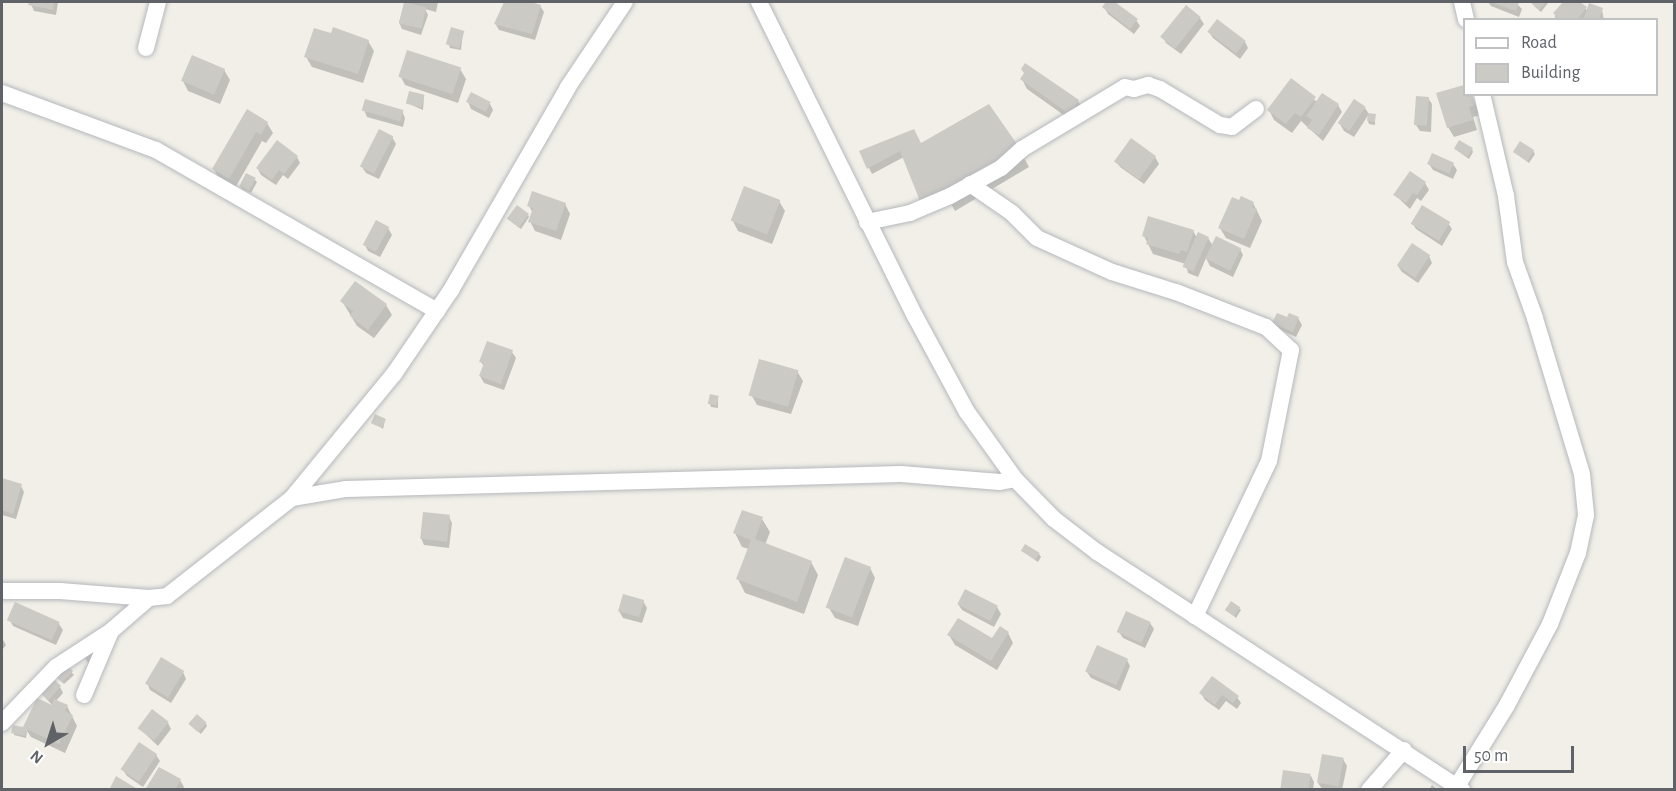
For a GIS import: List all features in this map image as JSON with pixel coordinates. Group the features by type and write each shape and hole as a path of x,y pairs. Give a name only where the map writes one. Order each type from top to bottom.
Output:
{"street":[{"path":"146,48 158,2"},
{"path":"2,591 60,591 149,598 167,596 292,498 394,374 437,311 568,87 625,2"},
{"path":"759,2 867,222 967,412 1015,479 1054,519 1097,552 1460,788 1550,624 1578,553 1586,514 1582,474 1535,318 1515,262 1506,196 1482,96"},
{"path":"1462,2 1466,18"},
{"path":"867,222 910,213 950,196 1001,168 1022,149 1125,87 1134,89 1148,85 1160,89 1220,125 1232,127 1256,109"},
{"path":"2,93 156,150 437,311"},
{"path":"970,184 1012,213 1037,238 1112,272 1176,292 1266,327 1291,350 1269,461 1195,616"},
{"path":"292,498 346,489 370,488 901,474 1000,482 1015,479"},
{"path":"2,723 56,667 111,631 149,598"},
{"path":"84,695 111,631"},
{"path":"1370,789 1404,750"}],"building":[{"path":"29,2 54,2 53,10 28,5"},
{"path":"404,2 426,7 421,29 399,23"},
{"path":"504,2 531,2 541,5 532,34 494,24"},
{"path":"1106,2 1115,2 1138,19 1130,29 1102,7"},
{"path":"1490,2 1519,2 1516,11"},
{"path":"1532,2 1546,2 1539,10"},
{"path":"1563,2 1580,2 1587,7 1579,18 1554,18 1556,16 1553,13"},
{"path":"1589,3 1603,8 1600,18 1584,18"},
{"path":"1186,5 1201,17 1175,49 1160,37"},
{"path":"1217,19 1246,41 1236,53 1207,32"},
{"path":"333,27 369,40 358,74 304,57 314,28 331,33"},
{"path":"451,27 464,31 459,48 446,44"},
{"path":"407,50 461,68 453,94 398,77"},
{"path":"192,55 225,69 214,95 181,81"},
{"path":"1025,63 1079,100 1069,114 1020,79 1024,73 1021,69"},
{"path":"1291,78 1316,97 1301,117 1295,113 1286,124 1267,110"},
{"path":"1463,85 1463,96 1472,96 1475,105 1469,107 1473,120 1447,128 1436,93"},
{"path":"409,91 425,95 421,107 406,104"},
{"path":"471,92 491,102 486,112 466,102"},
{"path":"1322,93 1339,104 1319,135 1307,128 1312,120 1306,116"},
{"path":"1416,96 1429,97 1427,126 1414,125"},
{"path":"365,99 403,110 400,122 362,111"},
{"path":"1354,99 1366,107 1349,131 1338,123"},
{"path":"989,104 1019,147 922,206 900,151 867,169 859,151 914,129 921,143"},
{"path":"247,109 268,122 261,135 256,132 229,179 212,169"},
{"path":"1368,113 1376,114 1375,122 1367,121"},
{"path":"379,129 393,136 374,174 360,166"},
{"path":"1131,138 1156,156 1139,180 1114,161"},
{"path":"277,140 298,156 284,174 279,170 272,180 256,168"},
{"path":"1459,140 1473,148 1468,157 1454,149"},
{"path":"1520,141 1534,150 1527,161 1513,152"},
{"path":"1432,153 1454,163 1449,174 1427,164"},
{"path":"1410,171 1426,182 1417,195 1413,193 1406,203 1393,195"},
{"path":"246,173 256,178 249,191 239,186"},
{"path":"744,186 780,200 767,235 731,221"},
{"path":"532,191 566,203 556,231 528,222 533,208 527,206"},
{"path":"1241,196 1254,202 1252,207 1257,209 1244,239 1218,228 1232,197 1239,200"},
{"path":"517,205 529,214 519,228 507,219"},
{"path":"1422,205 1450,222 1439,241 1411,224"},
{"path":"1148,216 1194,230 1187,252 1181,250 1179,254 1146,244 1148,238 1142,236"},
{"path":"376,220 389,227 376,252 363,245"},
{"path":"1198,232 1209,237 1194,272 1183,267"},
{"path":"1216,236 1241,248 1230,271 1205,258"},
{"path":"1412,243 1430,255 1415,278 1397,265"},
{"path":"355,281 387,304 368,330 350,316 353,311 340,301"},
{"path":"1277,313 1287,317 1289,313 1299,317 1293,332 1272,323"},
{"path":"487,341 513,350 501,384 479,376 484,363 479,362"},
{"path":"759,359 798,370 788,407 749,396"},
{"path":"710,394 719,396 717,406 708,404"},
{"path":"375,414 386,419 382,428 371,423"},
{"path":"2,478 22,484 13,514 2,510"},
{"path":"742,510 763,517 755,539 812,561 797,602 736,579 751,540 733,533"},
{"path":"423,512 450,515 447,542 420,539"},
{"path":"1025,544 1040,553 1035,560 1021,551"},
{"path":"845,557 871,567 852,617 826,607"},
{"path":"965,589 998,606 990,621 957,604"},
{"path":"623,594 644,600 639,617 618,611"},
{"path":"1231,601 1240,607 1234,616 1225,610"},
{"path":"15,602 60,622 52,640 7,620"},
{"path":"1126,611 1151,622 1141,643 1117,632"},
{"path":"958,618 992,638 1000,626 1009,632 991,661 947,635"},
{"path":"1097,645 1128,659 1116,685 1085,671"},
{"path":"161,657 184,671 168,697 145,684"},
{"path":"66,664 73,671 62,682 55,675"},
{"path":"50,676 61,686 48,700 37,690"},
{"path":"1212,676 1239,696 1233,703 1222,695 1215,705 1199,693"},
{"path":"37,698 52,705 54,699 68,705 65,711 73,715 59,744 26,729 25,736 11,733 13,725 23,727"},
{"path":"152,709 169,722 154,741 138,728"},
{"path":"197,714 207,723 198,732 188,724"},
{"path":"139,742 157,754 139,782 121,769"},
{"path":"1322,754 1344,758 1339,786 1317,783"},
{"path":"159,767 181,779 175,790 146,788"},
{"path":"1283,770 1311,774 1308,790 1280,788"},
{"path":"116,776 139,790 112,790 110,788"}]}
